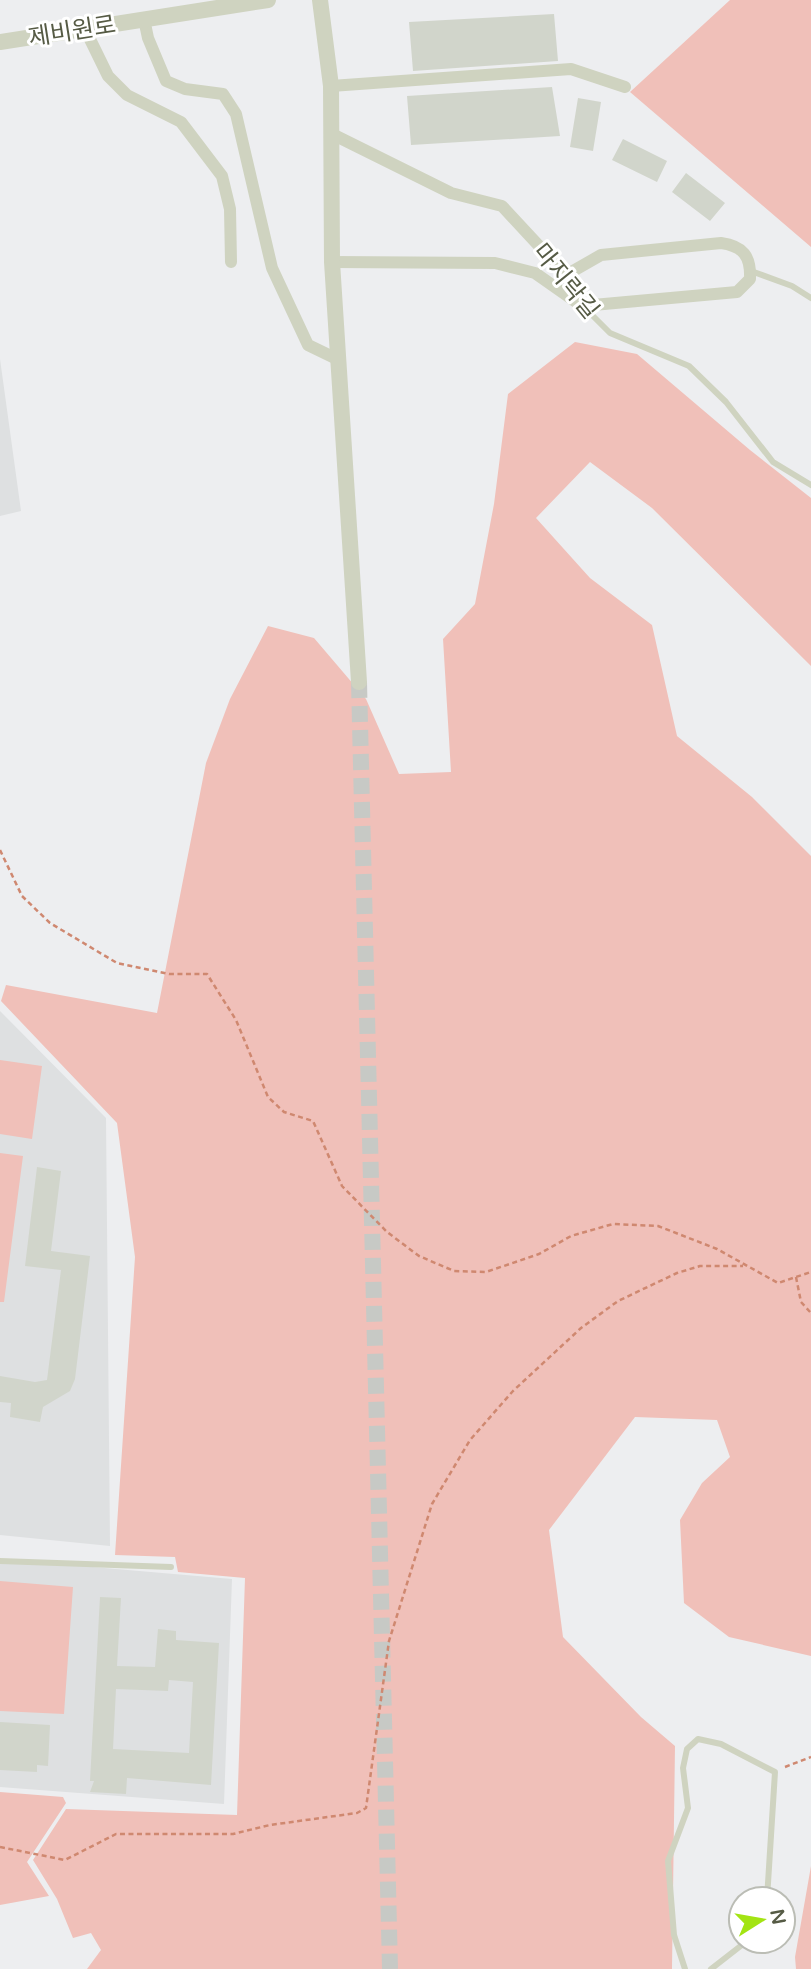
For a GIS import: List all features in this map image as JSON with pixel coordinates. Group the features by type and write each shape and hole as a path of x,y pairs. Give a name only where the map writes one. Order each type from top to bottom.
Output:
{"street":[{"name":"제비원로","path":"0,42 268,0"},
{"path":"320,0 331,86 332,262 359,682"},
{"path":"144,19 148,38 166,81 185,89 223,94 236,114 272,268 308,345 339,359"},
{"path":"85,29 108,76 127,94 181,122 222,176 230,209 231,261"},
{"path":"331,86 570,69 625,87"},
{"name":"마지락길","path":"332,134 451,192 502,206 566,275 582,306"},
{"path":"332,262 495,263 535,274 582,306 737,292 750,279 751,271 748,257 741,249 736,245 721,243 601,256 566,275"}],"lane":[{"path":"751,271 792,286 811,298"},
{"name":"마지락길","path":"582,306 610,333 689,366 726,402 773,462 811,485"},
{"path":"0,1561 171,1567"},
{"path":"685,1969 674,1934 668,1861 688,1808 683,1768 687,1749 698,1740 720,1744 775,1772 768,1885"},
{"path":"712,1969 730,1955"}],"path":[{"path":"0,850 22,896 50,923 117,963 169,974 207,974 236,1020 268,1097 284,1112 313,1121 342,1186 387,1232 419,1256 454,1271 486,1272 539,1254 570,1236 613,1224 658,1226 718,1249 743,1266 778,1283 811,1272"},
{"path":"0,1847 65,1860 116,1834 233,1834 270,1825 357,1813 366,1808 389,1641 432,1504 470,1440 513,1391 581,1328 618,1301 677,1273 700,1266 743,1266"},
{"path":"796,1277 801,1303 811,1312"},
{"path":"775,1772 811,1758"}],"shaded area":[{"path":"730,0 811,0 811,247 630,92"},
{"path":"575,342 637,354 811,498 811,666 652,508 590,462 536,518 590,578 652,625 677,736 752,797 811,856 811,1656 729,1637 684,1603 680,1520 702,1483 730,1457 717,1420 635,1417 549,1530 563,1637 641,1717 675,1746 672,1969 87,1969 101,1950 91,1933 73,1938 57,1899 33,1860 66,1809 237,1815 245,1578 178,1572 175,1557 115,1555 135,1257 117,1123 1,1001 6,985 157,1013 206,763 230,699 268,626 314,638 366,699 399,774 451,772 443,639 475,604 494,504 508,394"},
{"path":"0,359 21,511 0,516"},
{"path":"0,1011 106,1118 110,1546 0,1535"},
{"path":"0,1060 42,1066 32,1139 0,1134"},
{"path":"0,1153 23,1156 4,1302 0,1302"},
{"path":"0,1559 232,1579 224,1804 0,1787"},
{"path":"0,1581 73,1587 64,1714 0,1711"},
{"path":"0,1792 63,1797 66,1803 27,1862 49,1896 0,1905"},
{"path":"811,1866 811,1969 796,1969 797,1946"}],"building":[{"path":"554,14 558,61 413,71 409,22"},
{"path":"552,87 560,136 411,145 407,96"},
{"path":"578,98 601,102 593,151 570,147"},
{"path":"623,139 667,161 657,182 612,160"},
{"path":"686,173 725,203 710,221 672,192"},
{"path":"37,1167 61,1171 51,1251 90,1256 75,1379 70,1391 43,1407 40,1422 10,1417 11,1403 0,1402 0,1376 35,1382 47,1380 61,1270 25,1266"},
{"path":"100,1597 121,1598 117,1666 155,1667 158,1629 176,1631 176,1640 219,1643 211,1785 127,1778 126,1794 90,1792 94,1781 90,1781","holes":["169,1680 193,1682 189,1753 113,1749 116,1689 168,1691"]},
{"path":"0,1722 50,1725 48,1766 37,1765 37,1772 0,1770"}],"tunnel":[{"path":"359,682 390,1969"}]}
